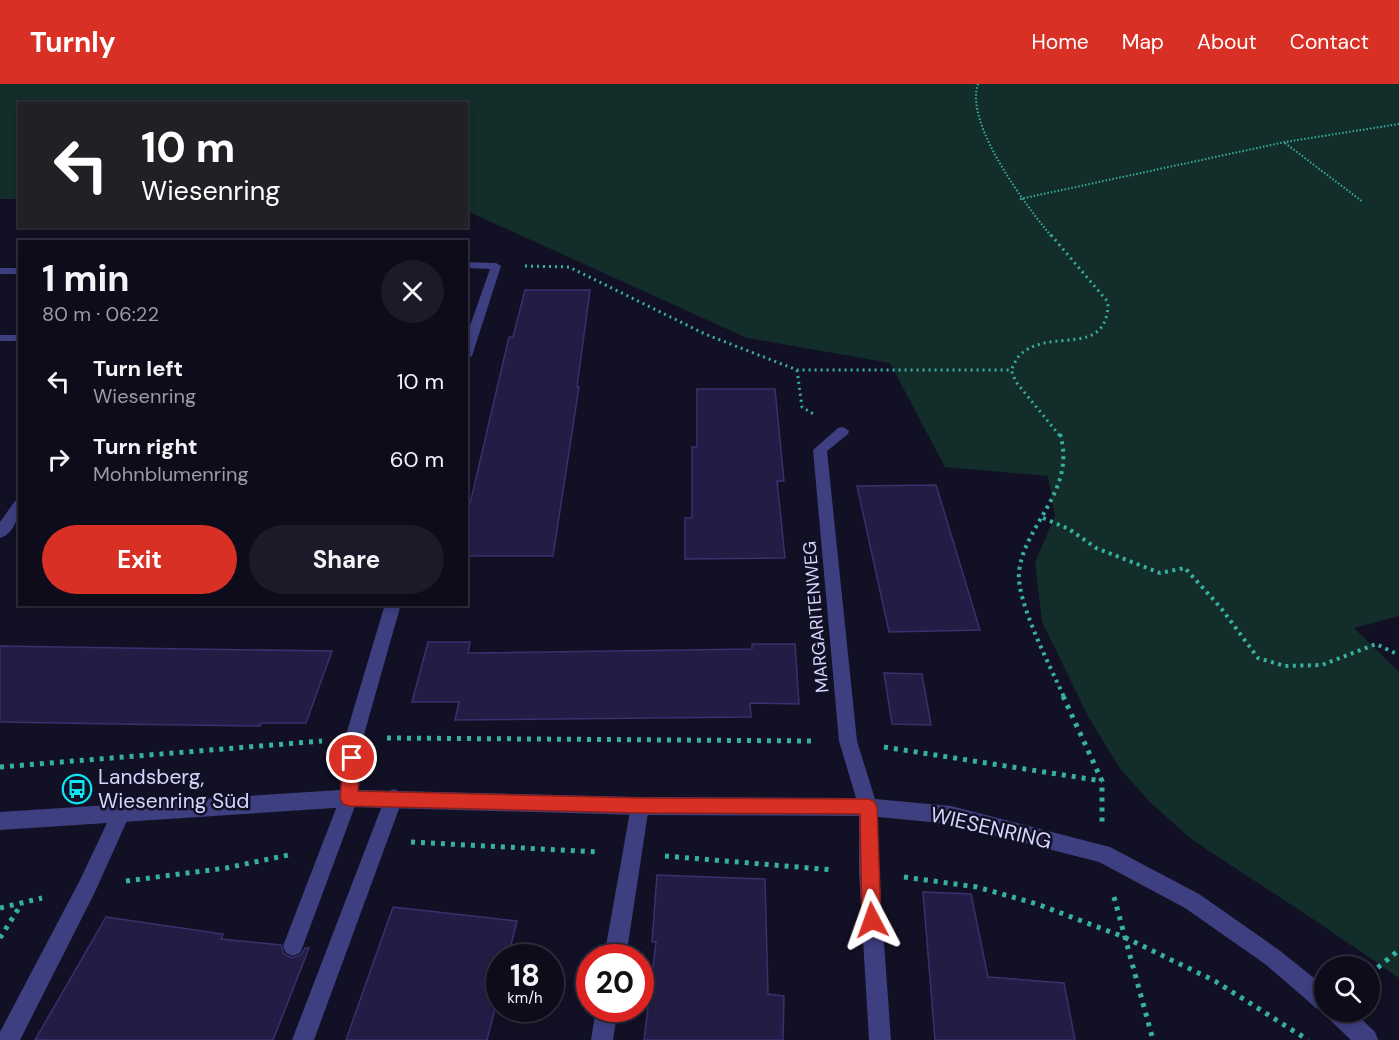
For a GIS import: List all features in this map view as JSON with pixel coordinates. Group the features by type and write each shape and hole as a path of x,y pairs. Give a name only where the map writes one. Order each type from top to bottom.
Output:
{"street":[{"path":"468,266 496,266 471,327 468,344"},
{"path":"0,270 18,270"},
{"path":"0,338 18,338"},
{"name":"MARGARITENWEG","path":"843,431 820,450 848,741 868,807 868,872 879,1040"},
{"path":"0,533 18,507"},
{"path":"293,946 349,798 354,738 392,606"},
{"name":"WIESENRING","path":"0,821 349,798 640,806 868,807 951,815 1103,854 1192,901 1272,957 1314,992"},
{"path":"303,1040 394,798"},
{"path":"617,944 640,806"},
{"path":"8,1040 87,887 122,812"},
{"path":"602,1040 605,1022"},
{"path":"1348,1022 1367,1040"}],"path":[{"path":"978,84 976,102 987,142 1020,199 1108,302 1110,315 1106,327 1092,336 1029,348 1019,354 1011,370 1016,382 1059,432 1064,448 1061,472 1053,500 1022,556 1018,575 1024,601 1073,720 1102,781 1103,854 1153,1040"},
{"path":"1020,199 1285,142 1399,124"},
{"path":"1285,142 1363,202"},
{"path":"496,266 569,267 705,334 796,370 1011,370"},
{"path":"796,370 801,407 843,431"},
{"path":"1042,518 1070,529 1096,548 1160,573 1185,568 1221,608 1258,658 1285,666 1322,665 1376,644 1399,655"},
{"path":"0,767 354,738 848,741 1102,781"},
{"path":"378,840 632,854 868,872 977,887 1037,904 1124,937 1215,981 1308,1040"},
{"path":"226,868 331,846"},
{"path":"0,938 22,903"},
{"path":"1380,966 1399,950"}],"green space":[{"path":"0,84 1399,84 1399,616 1354,628 1399,672 1399,978 1380,965 1380,956 1367,956 1191,839 1151,803 1121,770 1089,718 1042,622 1035,562 1055,516 1048,476 945,467 890,363 747,338 468,211 468,102 18,102 18,199 0,199"}],"building":[{"path":"525,290 590,290 577,387 579,387 553,556 468,556 468,512 509,337 513,337"},
{"path":"697,389 775,389 784,481 777,481 785,558 685,559 685,518 692,518 692,447 697,447"},
{"path":"936,485 980,630 889,632 857,486"},
{"path":"428,642 470,642 468,653 752,649 752,644 795,644 799,704 750,703 751,717 455,720 459,702 412,702"},
{"path":"0,646 332,651 306,723 261,723 260,726 116,724 0,722"},
{"path":"884,673 922,674 931,725 892,724"},
{"path":"657,875 765,879 768,994 784,996 783,1040 644,1040 646,1022 654,1022 656,942 652,942"},
{"path":"923,892 971,894 988,977 1064,983 1075,1040 935,1040"},
{"path":"393,907 517,921 511,944 486,944 486,1022 492,1022 487,1040 346,1040"},
{"path":"106,917 223,934 221,939 281,945 284,954 292,958 301,955 305,948 309,948 273,1040 35,1040"}],"place":[{"name":"Landsberg, Wiesenring Süd","path":"77,789"}],"route":[{"path":"352,758 349,798 640,806 868,807 868,872 872,920"}]}
